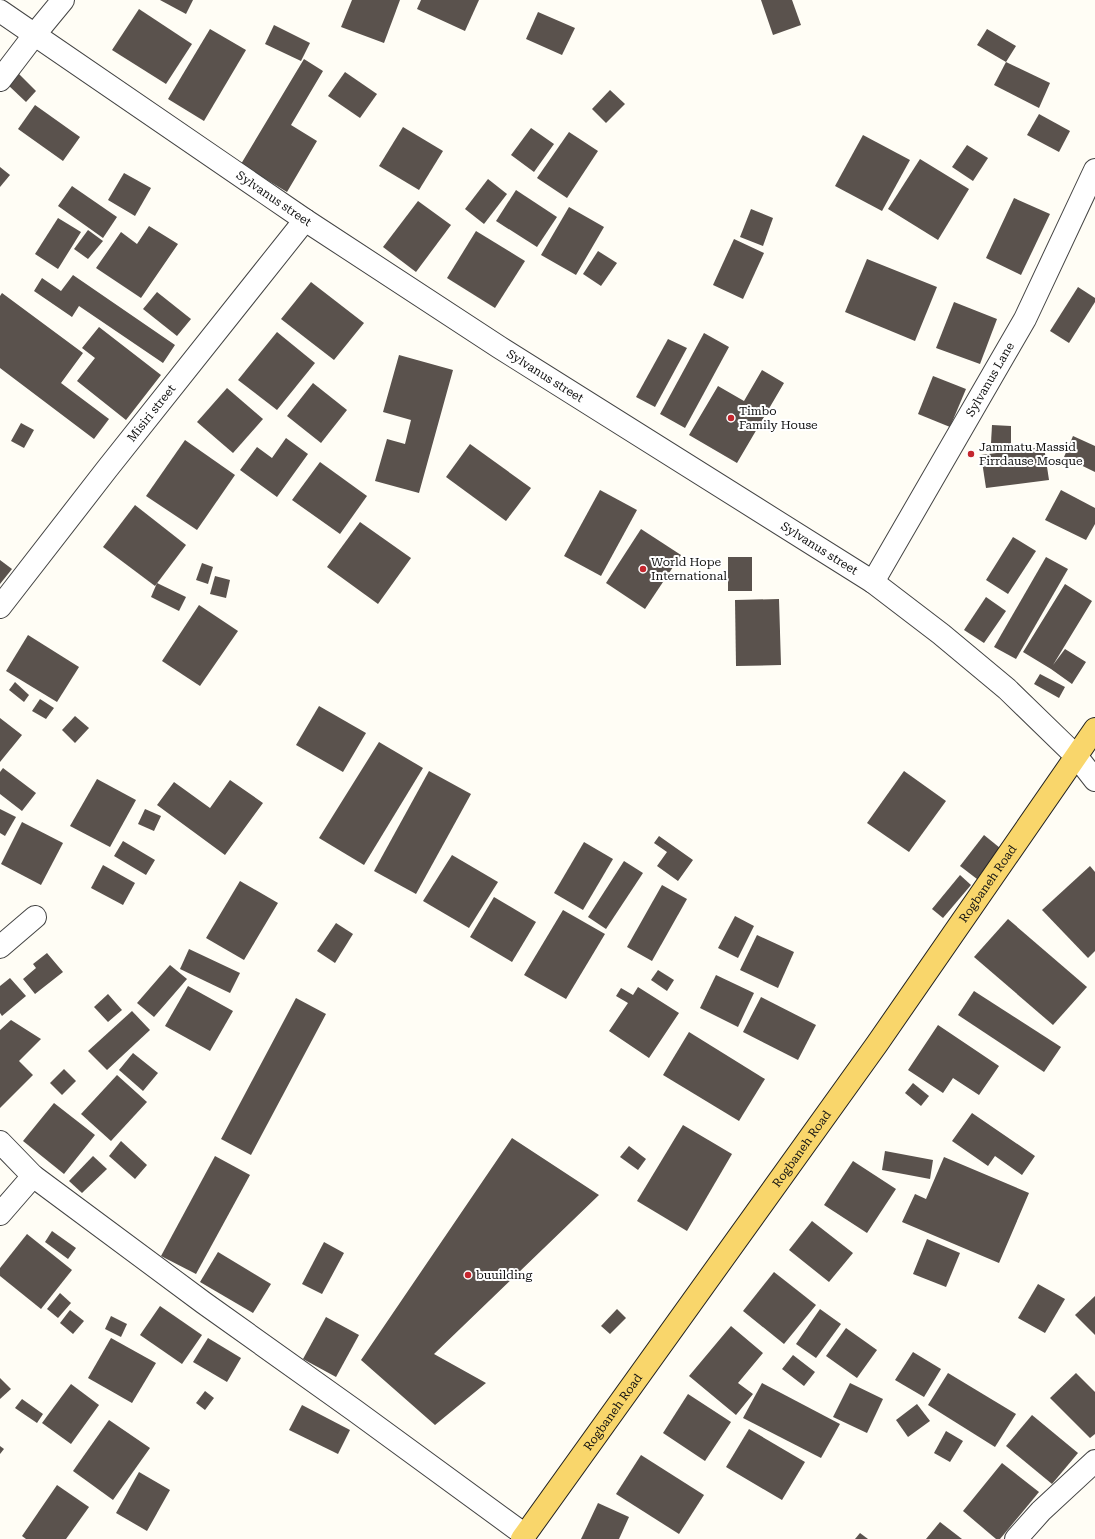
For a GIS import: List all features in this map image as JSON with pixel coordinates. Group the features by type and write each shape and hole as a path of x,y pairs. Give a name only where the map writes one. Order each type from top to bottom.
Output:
{"main road":[{"name":"Rogbaneh Road","path":"524,1537 873,1050 1095,729"}],"street":[{"path":"0,80 63,0"},
{"name":"Sylvanus street","path":"0,11 305,220 499,347 873,582 941,634 1007,689 1077,757 1095,780"},
{"name":"Sylvanus Lane","path":"873,582 1025,319 1095,170"},
{"name":"Misiri street","path":"0,607 107,469 305,220"},
{"path":"0,947 35,917"},
{"path":"0,1142 33,1176 204,1303 354,1410 524,1537"},
{"path":"0,1214 33,1176"},
{"path":"1016,1539 1041,1511 1095,1461"}],"building":[{"path":"160,0 193,0 186,14"},
{"path":"352,0 400,0 384,43 341,27"},
{"path":"421,0 479,0 465,31 417,9"},
{"path":"761,0 792,0 801,25 773,35"},
{"path":"139,9 192,44 166,84 112,50"},
{"path":"538,12 575,28 562,55 526,39"},
{"path":"274,25 310,43 301,61 265,44"},
{"path":"210,29 246,50 204,121 168,99"},
{"path":"987,29 1016,46 1006,62 977,45"},
{"path":"304,59 323,71 291,125 317,141 287,192 241,164"},
{"path":"1006,62 1050,83 1039,108 994,85"},
{"path":"345,72 377,94 360,118 328,96"},
{"path":"19,74 36,91 26,102 8,85"},
{"path":"610,90 625,104 606,123 592,109"},
{"path":"35,105 80,137 63,161 18,129"},
{"path":"1039,114 1070,131 1059,152 1027,135"},
{"path":"403,127 443,151 419,190 379,166"},
{"path":"531,128 554,144 534,172 511,155"},
{"path":"569,132 598,151 567,198 537,178"},
{"path":"863,135 910,160 882,211 835,186"},
{"path":"967,145 988,158 973,181 952,167"},
{"path":"920,159 969,189 938,240 888,209"},
{"path":"0,167 10,175 0,187"},
{"path":"124,173 151,188 135,216 108,200"},
{"path":"488,179 507,194 484,224 465,209"},
{"path":"72,186 117,217 103,238 58,206"},
{"path":"516,190 557,217 537,247 496,221"},
{"path":"1014,198 1050,214 1021,275 986,258"},
{"path":"418,201 451,225 416,272 383,247"},
{"path":"569,207 604,227 576,275 541,255"},
{"path":"751,209 773,218 763,246 740,237"},
{"path":"58,218 81,232 58,269 35,254"},
{"path":"149,226 178,244 141,298 96,268 121,232 137,244"},
{"path":"88,230 103,241 88,259 74,249"},
{"path":"476,231 525,261 495,308 447,278"},
{"path":"734,239 764,253 743,299 713,285"},
{"path":"598,251 617,263 601,286 583,274"},
{"path":"867,259 937,287 915,341 845,312"},
{"path":"73,275 175,345 163,363 79,306 72,317 34,291 42,278 61,291"},
{"path":"311,282 364,323 334,360 281,319"},
{"path":"1078,287 1095,298 1095,302 1069,343 1050,331"},
{"path":"157,292 191,319 177,336 143,309"},
{"path":"2,293 83,353 61,383 109,419 94,439 0,368 0,296"},
{"path":"954,302 997,319 980,364 936,348"},
{"path":"99,327 161,375 126,420 77,381 95,358 82,348"},
{"path":"277,332 315,363 277,410 238,380"},
{"path":"704,333 729,347 685,428 660,414"},
{"path":"668,339 687,348 655,407 636,397"},
{"path":"399,355 453,370 419,493 375,481 387,439 405,444 411,420 383,412"},
{"name":"Timbo Family House","path":"762,370 784,383 737,463 689,435 718,386 744,401"},
{"path":"933,376 966,389 950,427 918,414"},
{"path":"313,383 347,410 321,443 287,416"},
{"path":"227,388 263,419 233,453 197,422"},
{"path":"21,423 34,430 24,448 11,441"},
{"path":"992,425 1011,426 1011,444 991,443"},
{"path":"1073,436 1095,446 1095,472 1064,457"},
{"path":"286,438 308,454 277,497 240,470 257,447 272,458"},
{"path":"185,440 235,475 197,530 146,496"},
{"path":"470,444 531,488 506,521 446,477"},
{"path":"1044,447 1049,480 986,488 981,455"},
{"path":"320,462 367,496 340,534 292,500"},
{"path":"600,490 637,510 601,576 564,556"},
{"path":"1061,490 1095,508 1095,524 1086,540 1045,520"},
{"path":"135,505 186,545 155,586 103,547"},
{"path":"360,522 411,558 378,604 327,567"},
{"name":"World Hope International","path":"641,529 681,555 645,609 606,583"},
{"path":"1013,537 1036,551 1008,594 986,580"},
{"path":"728,557 752,557 752,591 728,591"},
{"path":"1046,557 1068,569 1016,659 994,647"},
{"path":"0,560 12,569 0,584"},
{"path":"202,563 213,567 208,584 196,580"},
{"path":"215,576 230,580 226,598 210,594"},
{"path":"157,583 186,597 179,611 151,597"},
{"path":"1065,584 1092,601 1053,665 1065,649 1086,662 1072,684 1023,652"},
{"path":"986,597 1006,611 984,643 964,630"},
{"path":"779,599 781,665 736,666 735,600"},
{"path":"199,605 238,631 200,686 162,661"},
{"path":"28,635 79,667 57,702 6,671"},
{"path":"1040,674 1065,687 1059,698 1034,684"},
{"path":"15,682 29,695 24,702 9,690"},
{"path":"40,699 54,708 46,719 32,711"},
{"path":"319,706 366,733 343,772 296,745"},
{"path":"75,716 89,728 75,743 62,730"},
{"path":"0,718 22,735 0,762"},
{"path":"379,742 423,768 364,865 319,838"},
{"path":"3,768 36,793 22,811 0,794 0,772"},
{"path":"429,771 471,794 416,894 374,871"},
{"path":"904,771 946,801 909,852 867,823"},
{"path":"97,779 136,800 110,847 70,826"},
{"path":"230,780 263,803 225,855 157,805 174,782 210,808"},
{"path":"0,809 16,817 5,836 0,833"},
{"path":"145,809 161,816 154,831 138,824"},
{"path":"22,822 63,843 41,885 1,864"},
{"path":"984,835 1000,848 977,879 960,866"},
{"path":"659,836 693,860 678,881 657,866 667,852 654,843"},
{"path":"123,841 155,860 146,875 114,856"},
{"path":"584,842 613,859 583,910 554,893"},
{"path":"452,855 498,882 469,928 423,901"},
{"path":"624,861 643,873 606,929 588,917"},
{"path":"103,865 135,883 123,905 91,888"},
{"path":"1090,866 1095,872 1095,951 1088,958 1042,910"},
{"path":"960,875 971,885 943,918 932,909"},
{"path":"240,881 278,903 244,960 206,938"},
{"path":"662,885 687,899 652,961 627,947"},
{"path":"494,897 536,922 512,962 470,937"},
{"path":"563,910 605,934 566,999 524,975"},
{"path":"735,916 754,926 738,958 718,948"},
{"path":"1008,919 1087,987 1053,1025 974,957"},
{"path":"336,923 353,934 335,963 317,951"},
{"path":"757,935 794,952 778,988 740,970"},
{"path":"189,949 240,973 230,993 180,969"},
{"path":"47,953 63,972 35,994 23,979 36,968 33,964"},
{"path":"170,965 187,979 154,1017 137,1003"},
{"path":"658,970 674,980 667,991 651,980"},
{"path":"716,975 754,993 738,1027 700,1008"},
{"path":"10,978 26,996 2,1016 0,1013 0,986"},
{"path":"188,986 233,1011 210,1051 165,1026"},
{"path":"638,987 679,1013 649,1058 609,1031 628,1003 616,996 621,988 633,995"},
{"path":"974,991 1061,1047 1044,1072 958,1015"},
{"path":"108,994 122,1010 108,1022 94,1007"},
{"path":"761,997 816,1025 798,1060 743,1032"},
{"path":"296,998 326,1014 251,1155 221,1139"},
{"path":"132,1011 150,1030 107,1070 88,1051"},
{"path":"11,1020 41,1039 19,1061 33,1075 0,1108 0,1030"},
{"path":"938,1025 999,1066 979,1095 953,1078 943,1093 908,1070"},
{"path":"689,1032 765,1079 739,1121 663,1075"},
{"path":"133,1053 158,1073 143,1091 119,1070"},
{"path":"64,1069 76,1081 62,1095 50,1083"},
{"path":"117,1075 147,1102 111,1141 81,1114"},
{"path":"913,1083 929,1096 921,1106 905,1093"},
{"path":"54,1103 95,1135 64,1174 23,1141"},
{"path":"972,1113 1035,1156 1022,1175 995,1156 988,1166 952,1141"},
{"path":"683,1125 732,1154 687,1231 637,1201"},
{"name":"buuilding","path":"512,1138 599,1195 434,1354 486,1383 435,1425 361,1360"},
{"path":"121,1141 147,1165 135,1179 109,1156"},
{"path":"629,1146 646,1159 638,1170 620,1157"},
{"path":"885,1151 933,1160 930,1179 882,1170"},
{"path":"93,1156 107,1169 82,1193 69,1181"},
{"path":"215,1156 250,1175 196,1274 161,1256"},
{"path":"944,1157 1029,1193 999,1263 902,1222 915,1194 926,1199"},
{"path":"853,1161 896,1189 867,1233 824,1205"},
{"path":"812,1221 853,1253 829,1282 789,1250"},
{"path":"52,1231 76,1248 68,1259 45,1242"},
{"path":"27,1234 72,1270 41,1309 0,1276 0,1268"},
{"path":"927,1239 960,1253 946,1287 913,1274"},
{"path":"324,1242 344,1253 322,1294 302,1284"},
{"path":"218,1252 271,1284 253,1313 200,1282"},
{"path":"774,1272 816,1305 784,1344 743,1311"},
{"path":"1038,1284 1065,1299 1045,1333 1018,1318"},
{"path":"60,1293 71,1303 58,1318 47,1309"},
{"path":"1095,1296 1095,1335 1075,1315"},
{"path":"160,1306 202,1335 182,1364 140,1335"},
{"path":"617,1309 626,1318 610,1334 601,1326"},
{"path":"820,1309 841,1324 816,1358 796,1344"},
{"path":"70,1310 84,1321 73,1334 60,1323"},
{"path":"111,1316 127,1324 121,1337 105,1329"},
{"path":"326,1317 359,1335 336,1377 303,1359"},
{"path":"731,1326 763,1353 738,1383 753,1394 736,1415 689,1376"},
{"path":"846,1328 877,1350 857,1378 826,1356"},
{"path":"111,1338 156,1363 132,1403 88,1378"},
{"path":"208,1338 241,1358 227,1382 193,1362"},
{"path":"913,1352 941,1369 924,1397 895,1380"},
{"path":"793,1355 815,1372 804,1386 782,1369"},
{"path":"948,1373 1016,1414 995,1447 928,1405"},
{"path":"1076,1373 1095,1392 1095,1434 1090,1438 1050,1398"},
{"path":"0,1378 11,1389 0,1399"},
{"path":"762,1383 840,1424 821,1458 743,1418"},
{"path":"850,1383 883,1399 867,1433 833,1417"},
{"path":"71,1384 99,1405 71,1444 42,1423"},
{"path":"205,1391 214,1398 205,1410 196,1403"},
{"path":"688,1394 731,1422 705,1461 663,1433"},
{"path":"22,1399 43,1414 37,1423 15,1408"},
{"path":"917,1404 930,1421 908,1437 896,1420"},
{"path":"302,1405 350,1430 338,1454 289,1430"},
{"path":"1032,1415 1078,1453 1052,1484 1006,1446"},
{"path":"109,1420 150,1448 113,1500 73,1471"},
{"path":"749,1429 805,1462 782,1500 726,1467"},
{"path":"946,1431 963,1441 950,1462 934,1453"},
{"path":"0,1446 4,1449 0,1454"},
{"path":"641,1455 704,1495 679,1534 616,1494"},
{"path":"1002,1463 1039,1492 1000,1539 996,1539 963,1511"},
{"path":"139,1472 170,1490 147,1531 116,1513"},
{"path":"57,1485 89,1507 66,1539 26,1539 22,1536"},
{"path":"598,1503 629,1517 619,1539 581,1539"},
{"path":"940,1522 962,1539 926,1539"},
{"path":"860,1533 868,1539 855,1539"}],"place":[{"name":"Timbo Family House","path":"731,418"},
{"name":"Jammatu Massid Firrdause Mosque","path":"971,454"},
{"name":"World Hope International","path":"643,569"},
{"name":"buuilding","path":"468,1275"}]}
